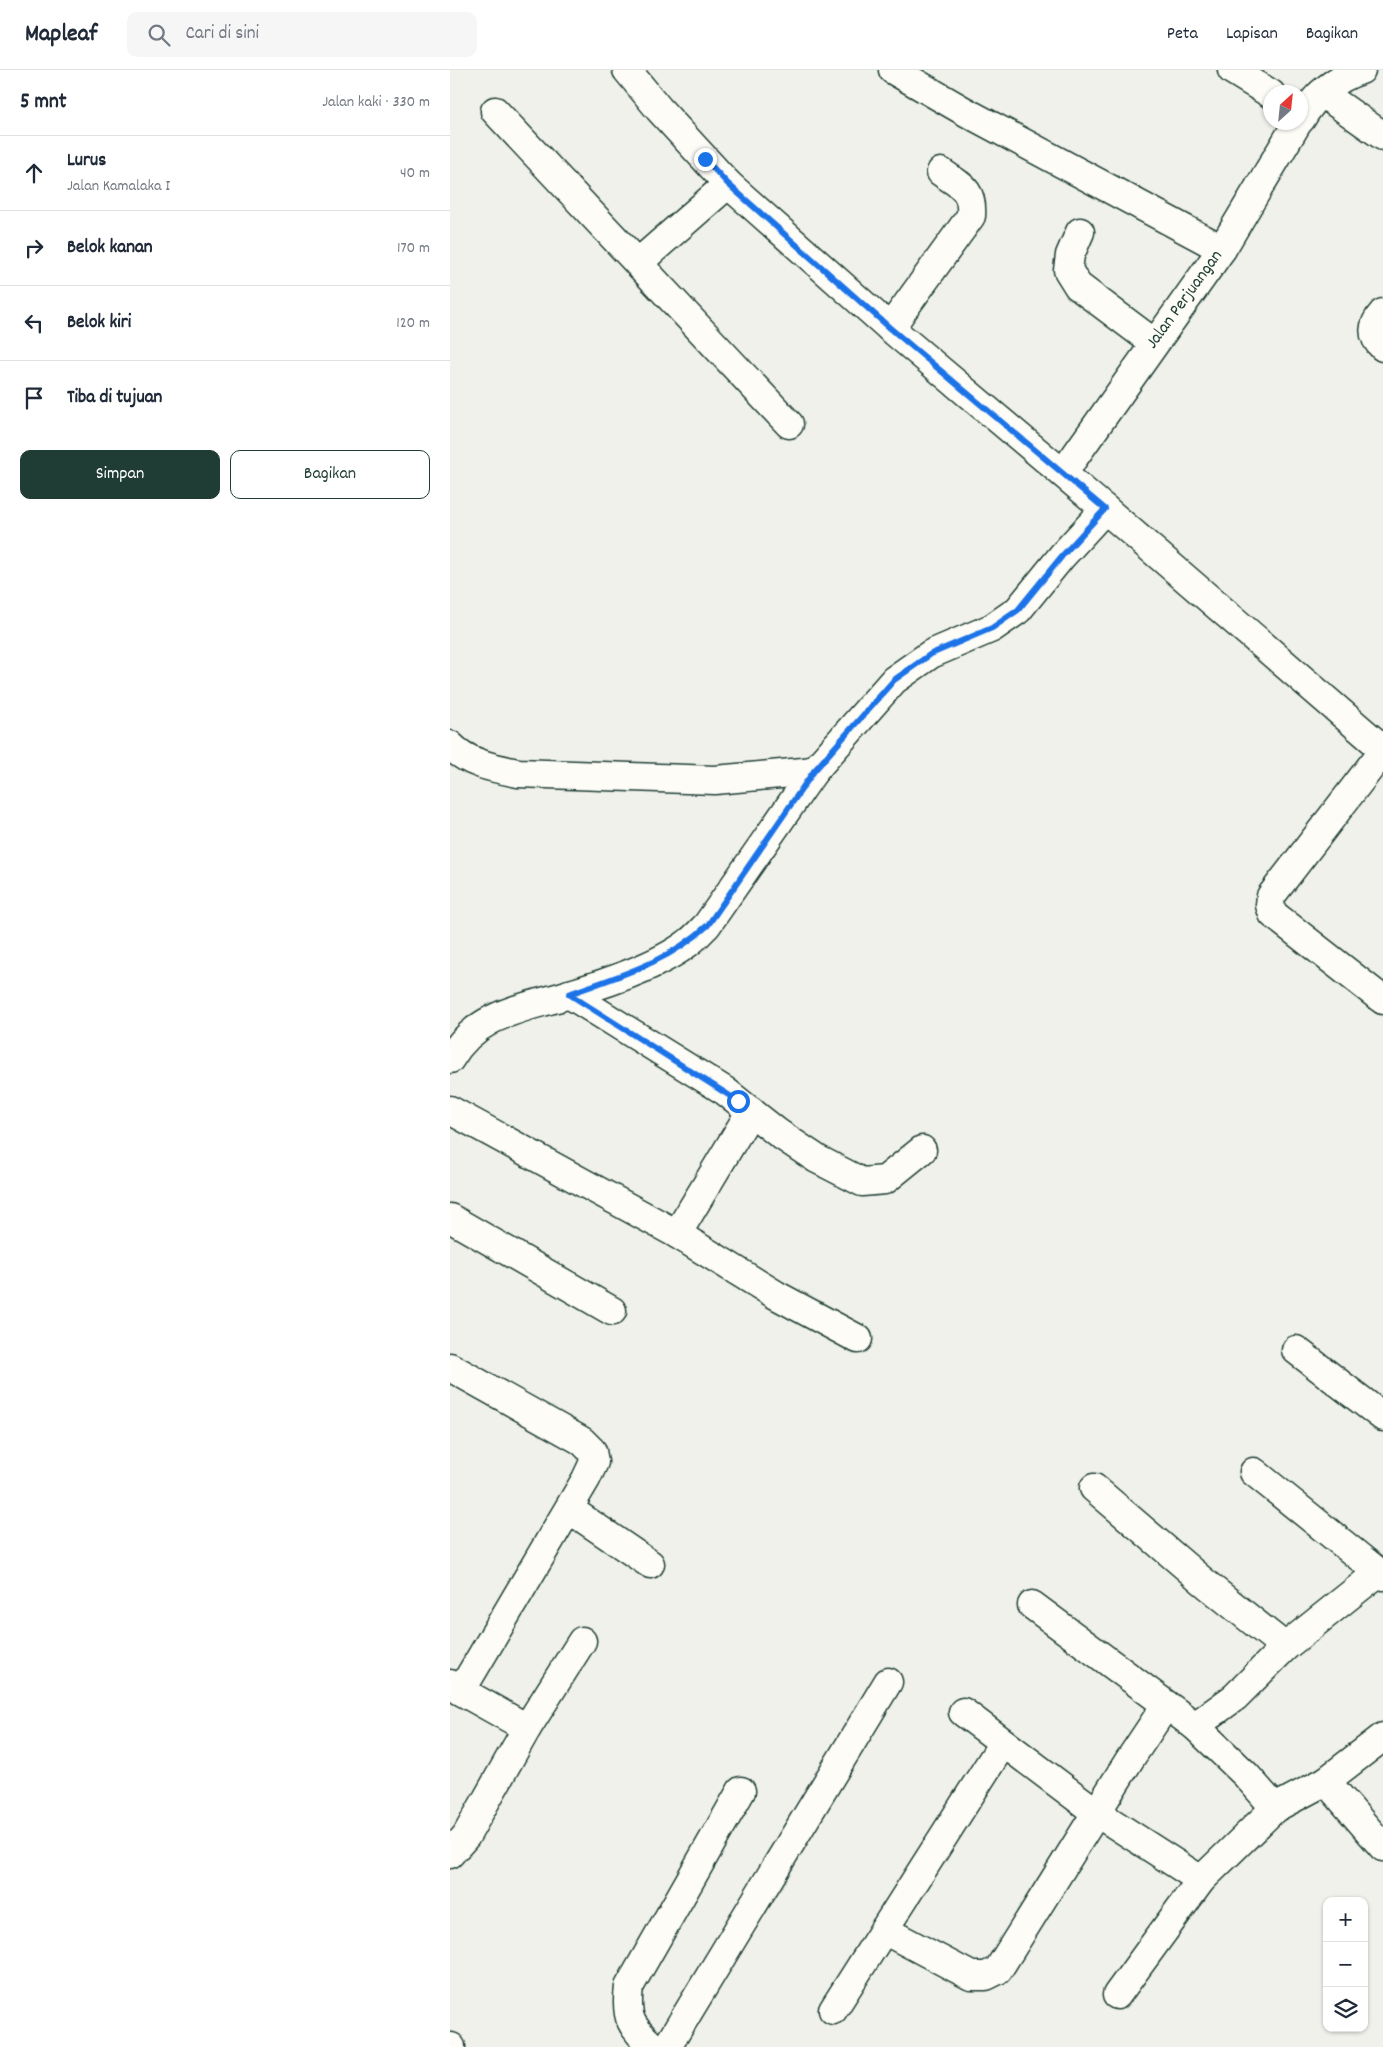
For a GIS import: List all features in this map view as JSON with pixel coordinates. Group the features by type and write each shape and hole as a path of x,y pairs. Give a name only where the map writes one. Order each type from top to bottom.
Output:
{"street":[{"path":"627,70 659,109 728,184 890,328 1063,473 1383,750 1277,888 1272,896 1270,905 1273,914 1383,1000"},
{"path":"894,70 964,111 1222,249"},
{"path":"1232,70 1263,90"},
{"name":"Jalan Perjuangan","path":"1308,108 1322,93 1347,75 1361,70"},
{"path":"1322,93 1383,136"},
{"path":"494,111 789,424"},
{"name":"Jalan Perjuangan","path":"1063,473 1154,342 1222,249 1293,130"},
{"path":"890,328 971,216 972,201 965,189 941,172"},
{"path":"638,263 728,184"},
{"path":"1080,232 1070,255 1068,270 1078,286 1154,342"},
{"path":"1383,313 1374,325 1373,332 1376,340 1383,347"},
{"path":"450,1059 464,1039 478,1026 531,1004 569,994 642,967 688,943 708,925 814,771 894,680 931,654 992,628 1018,610 1062,556 1105,509"},
{"path":"450,744 456,751 486,767 518,773 715,780 814,771"},
{"path":"569,994 725,1091 778,1133 817,1159 862,1182 885,1180 922,1150"},
{"path":"450,1110 677,1234 776,1295 858,1340"},
{"path":"677,1234 751,1111"},
{"path":"450,1218 612,1311"},
{"path":"1296,1350 1383,1417"},
{"path":"450,1367 582,1440 592,1451 594,1462 569,1509 456,1687 527,1728"},
{"path":"1196,1726 1235,1697 1285,1647 1381,1574 1254,1472"},
{"path":"1094,1488 1205,1583 1285,1647"},
{"path":"569,1509 650,1564"},
{"path":"1032,1606 1196,1726 1246,1775 1275,1808"},
{"path":"450,1854 466,1836 527,1728 582,1640"},
{"path":"667,2047 888,1682"},
{"path":"884,1930 971,1976 986,1976 998,1970 1166,1705"},
{"path":"964,1712 1002,1743 1096,1813 1200,1880"},
{"path":"1117,1995 1200,1880 1275,1808 1326,1781 1383,1737"},
{"path":"833,2010 1002,1743"},
{"path":"1326,1781 1383,1847"},
{"path":"653,2047 632,2025 626,2007 629,1987 741,1791"}],"route":[{"path":"705,159 728,184 890,328 1105,509 1062,556 1018,610 992,628 931,654 894,680 814,771 708,925 688,943 666,956 569,994 738,1101"}]}
